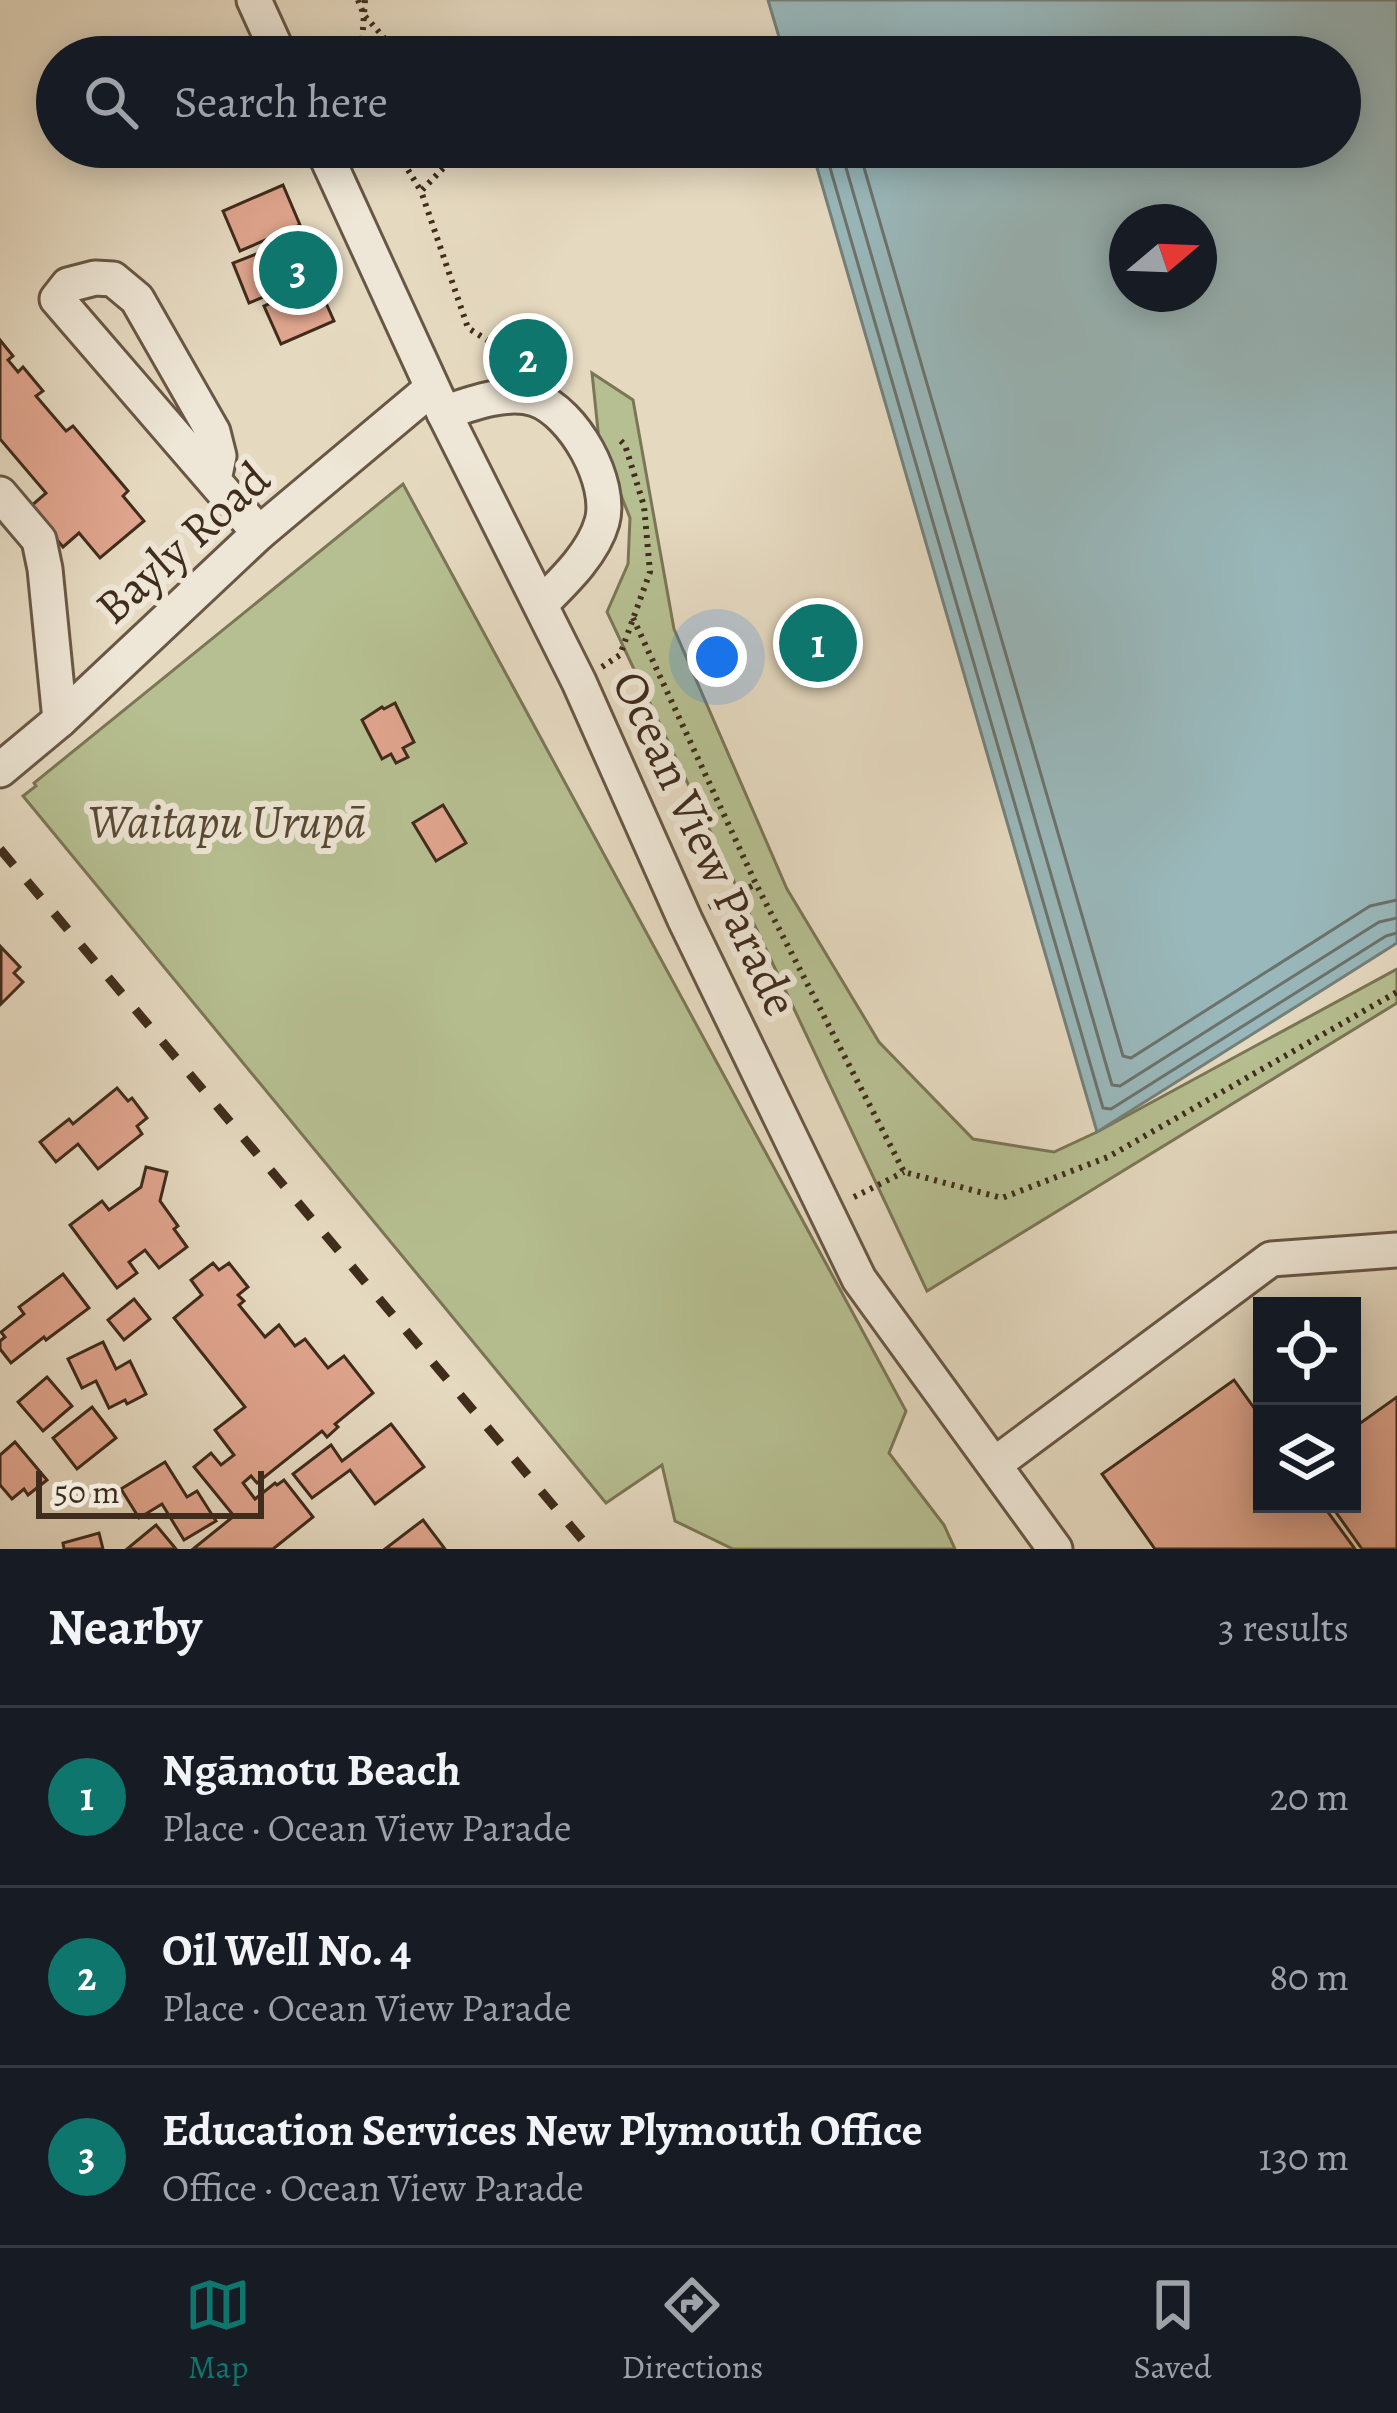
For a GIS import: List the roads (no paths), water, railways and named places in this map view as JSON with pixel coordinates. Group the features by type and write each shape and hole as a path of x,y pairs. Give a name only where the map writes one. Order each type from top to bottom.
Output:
{"street":[{"path":"254,0 270,36"},
{"name":"Ocean View Parade","path":"332,168 438,401 579,682 685,920 859,1279 1055,1549"},
{"path":"214,480 219,455 213,432 137,299 113,279 68,285 57,299 214,480 260,533"},
{"path":"438,401 533,398 558,413 588,451 602,483 604,518 594,541 541,604"},
{"name":"Bayly Road","path":"0,770 260,533 438,401"},
{"path":"0,494 39,540 60,720"},
{"path":"995,1464 1270,1259 1397,1250"}],"water":[{"path":"768,0 1397,0 1397,943 1097,1132 817,168 1361,168 1361,36 779,36"}],"railway":[{"path":"0,849 590,1549"}],"place":[{"name":"Education Services New Plymouth Office","path":"298,270"},
{"name":"Oil Well No. 4","path":"528,358"},
{"name":"Ngāmotu Beach","path":"818,643"}],"park label":[{"name":"Waitapu Urupā","path":"227,820"}]}
